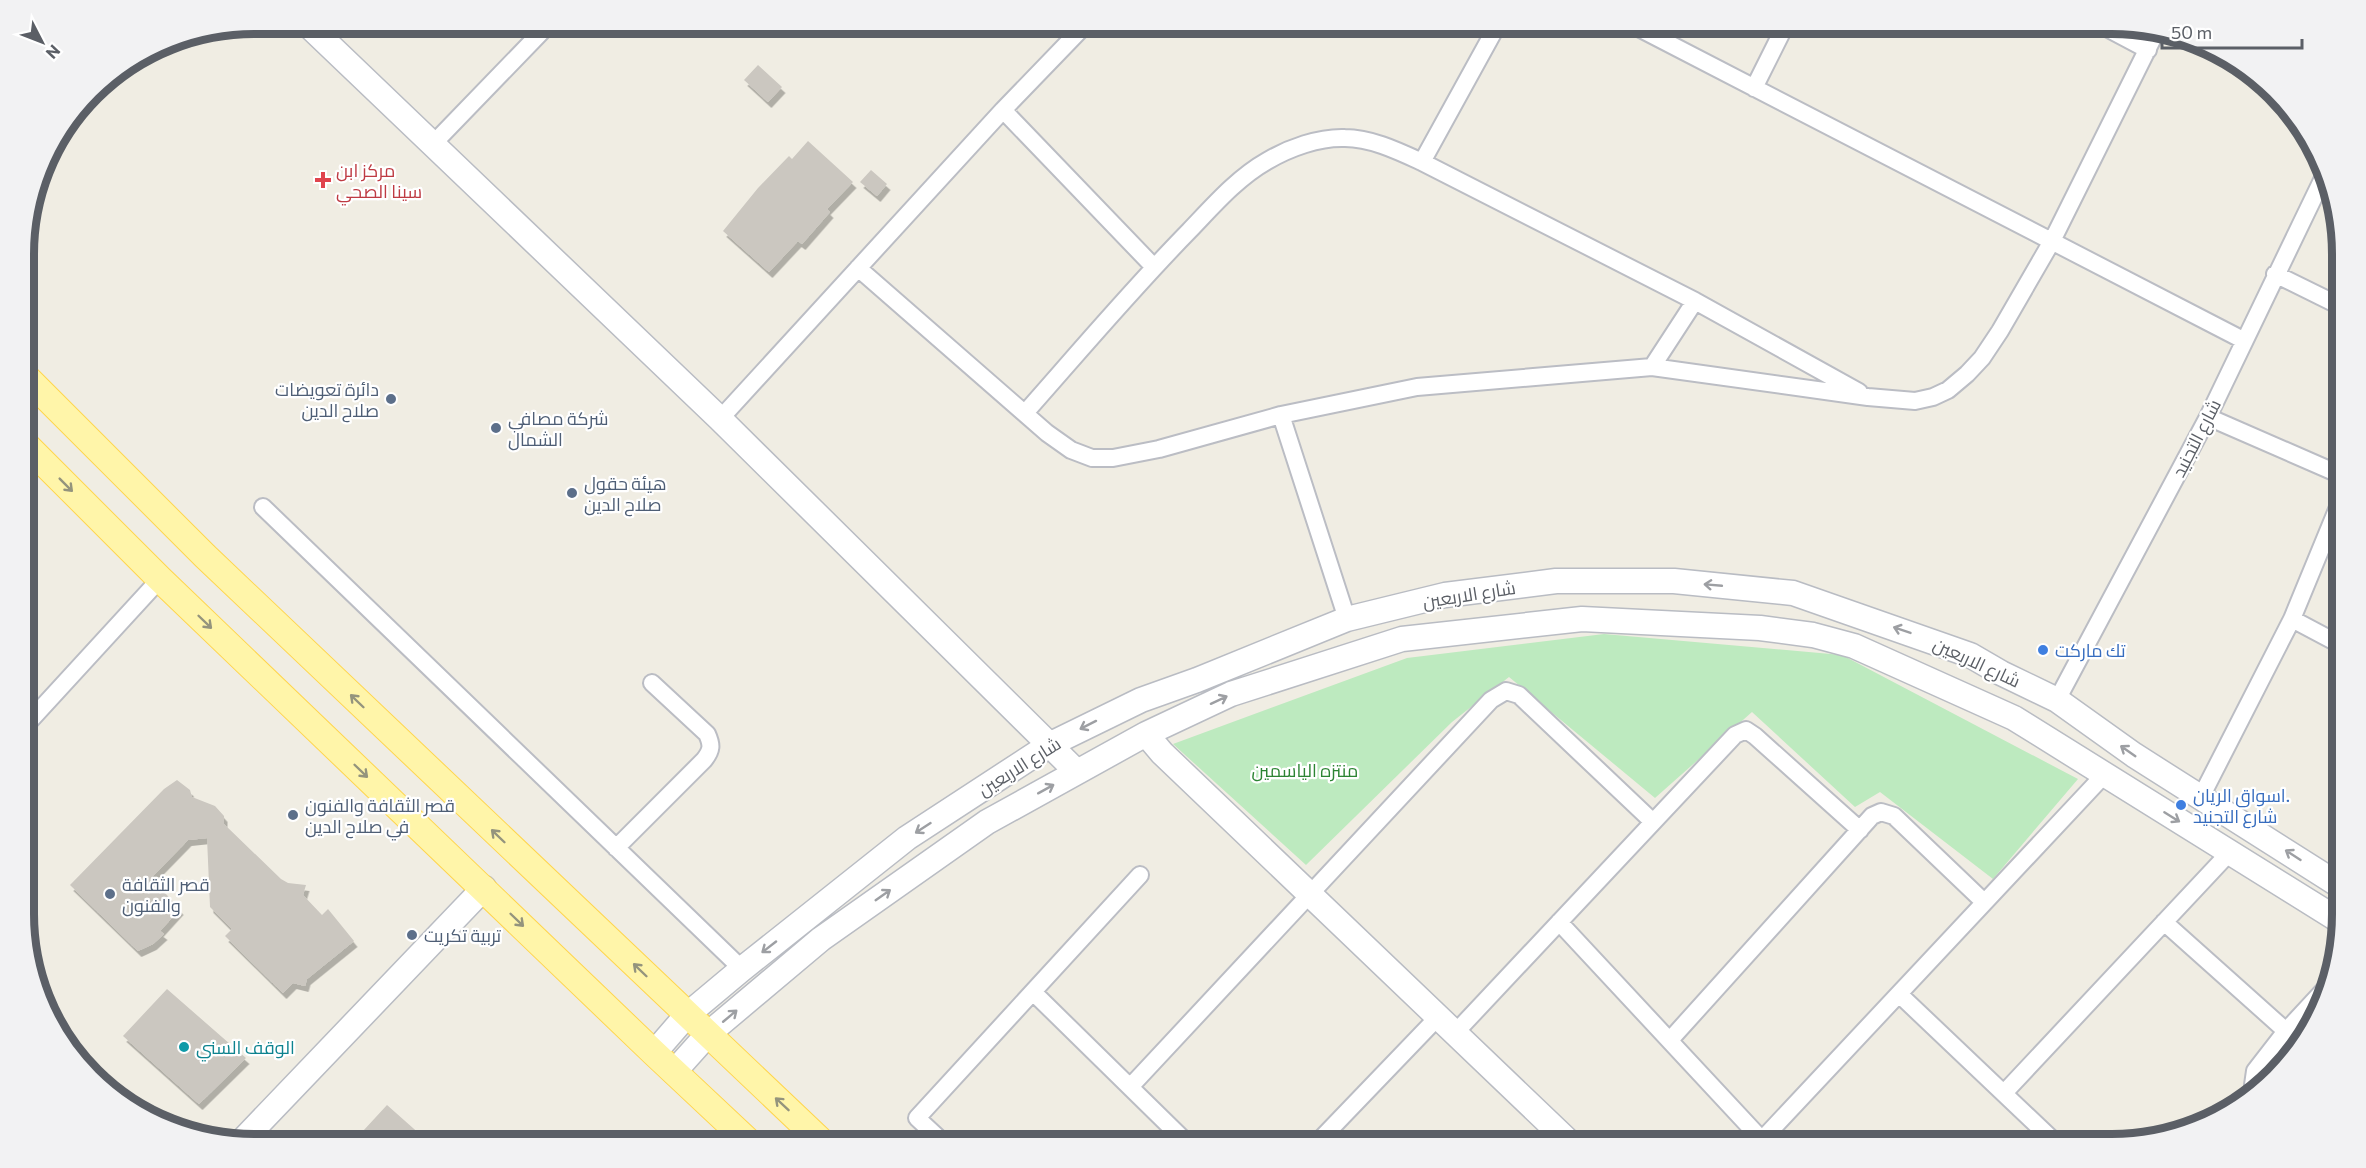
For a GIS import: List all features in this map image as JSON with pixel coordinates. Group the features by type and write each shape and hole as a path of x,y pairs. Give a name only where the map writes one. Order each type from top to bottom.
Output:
{"main road":[{"path":"322,34 433,144 720,419 1077,772"},
{"path":"34,385 205,556 813,1134"},
{"path":"34,453 160,579 741,1134"},
{"name":"شارع الاربعين","path":"654,1053 687,1015 741,969 907,838 1051,744 1141,700 1197,680 1347,619 1445,595 1556,581 1674,581 1793,593 1970,655 2057,700 2134,755 2332,881"},
{"path":"674,1072 708,1034 821,939 987,822 1146,734 1232,694 1402,639 1582,619 1760,628 1813,635 1854,646 2014,718 2332,916"},
{"path":"1952,689 1970,655"},
{"path":"1146,734 1162,753 1447,1025 1553,1134"},
{"path":"249,1134 484,888"}],"street":[{"path":"433,144 539,34"},
{"path":"720,419 1003,110 1076,34"},
{"path":"1422,162 1492,34"},
{"path":"1650,34 2243,340"},
{"path":"1754,88 1781,34"},
{"path":"858,268 1047,433 1071,450 1092,458 1113,458 1141,453 1281,415 1417,387 1652,366 1868,397 1915,401 1933,397 1948,390 1982,358 2000,331 2052,241 2152,42 2133,35"},
{"path":"1003,110 1154,267"},
{"path":"1025,413 1154,267 1233,187 1266,161 1285,152 1325,140 1345,138 1393,149 1422,162 1695,301 1868,397"},
{"name":"شارع التجنيد","path":"2057,700 2208,417 2243,340 2320,184"},
{"path":"2275,274 2332,302"},
{"path":"1652,366 1695,301"},
{"path":"1281,415 1347,619"},
{"path":"2208,417 2332,471"},
{"path":"263,507 741,969"},
{"path":"2201,797 2292,619 2332,522"},
{"path":"34,716 160,579"},
{"path":"2292,619 2332,640"},
{"path":"616,848 704,760 710,753 712,744 707,734 652,683"},
{"path":"1130,1088 1491,700 1506,691 1519,695 1653,822"},
{"path":"1327,1134 1559,922 1735,735 1746,730 1755,736 1860,830"},
{"path":"1768,1134 2104,775"},
{"path":"1670,1040 1872,816 1881,812 1894,816 1984,902"},
{"path":"2004,1093 2230,852"},
{"path":"934,1134 917,1118 1140,875"},
{"path":"1559,922 1670,1040 1753,1134"},
{"path":"2164,922 2286,1031"},
{"path":"1034,993 1178,1134"},
{"path":"1899,994 2047,1134"},
{"path":"2253,1082 2255,1071 2286,1031 2313,1001"}],"green space":[{"name":"منتزه الياسمين","path":"1604,634 1842,655 2078,779 1993,879 1880,792 1855,807 1752,712 1655,798 1509,677 1452,722 1306,865 1173,744 1407,658"}],"building":[{"path":"758,65 782,87 768,102 744,80"},
{"path":"808,141 853,182 827,209 830,212 802,244 798,241 769,272 723,231 758,188 789,156 792,159"},
{"path":"871,170 887,184 877,196 860,182"},
{"path":"177,780 190,790 192,797 215,806 224,816 224,824 281,879 288,883 306,885 303,895 322,915 328,909 354,941 307,979 305,986 293,983 283,993 225,936 232,929 210,907 207,838 188,840 151,878 180,909 160,931 164,934 153,944 138,951 70,885 164,789"},
{"name":"الوقف السني","path":"167,989 246,1058 199,1104 123,1036"},
{"path":"387,1105 420,1134 360,1134"}],"place":[{"name":"مركز ابن سينا الصحي","path":"323,180"},
{"name":"دائرة تعويضات صلاح الدين","path":"391,399"},
{"name":"شركة مصافي الشمال","path":"496,428"},
{"name":"هيئة حقول صلاح الدين","path":"572,493"},
{"name":"تك ماركت","path":"2043,650"},
{"name":"اسواق الريان. شارع التجنيد","path":"2181,805"},
{"name":"قصر الثقافة والفنون في صلاح الدين","path":"293,815"},
{"name":"قصر الثقافة والفنون","path":"110,894"},
{"name":"تربية تكريت","path":"412,935"},
{"name":"الوقف السني","path":"184,1047"}]}
